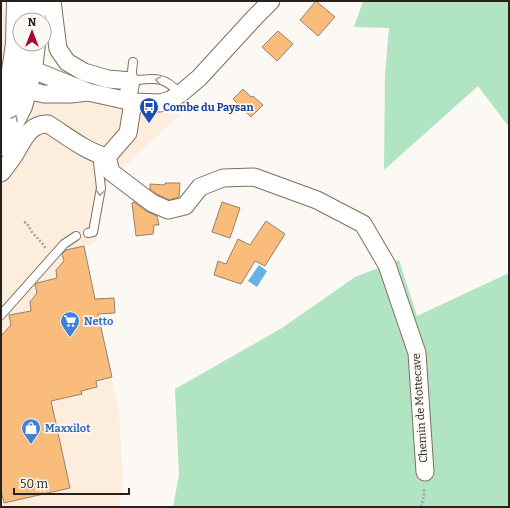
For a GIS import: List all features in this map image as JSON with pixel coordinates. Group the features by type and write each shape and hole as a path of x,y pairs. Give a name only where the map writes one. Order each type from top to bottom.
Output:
{"main road":[{"path":"1,145 21,106 26,90 18,44 18,1"},
{"path":"34,1 34,12"},
{"path":"1,111 6,98 30,52"}],"street":[{"path":"1,173 26,136 35,126 44,123 102,156 128,133 131,81 108,79 84,72 67,62 58,49 52,1"},
{"path":"22,70 88,92 130,102 160,103 170,100 180,94 199,78 271,1"},
{"path":"26,90 44,94 71,94 88,92"},
{"name":"Chemin de Mottecave","path":"102,156 111,172 152,204 168,210 185,206 200,187 223,178 254,177 317,200 363,224 387,265 417,353 424,472"}],"lane":[{"path":"133,62 131,81 154,78 166,81 180,94"},
{"path":"88,233 93,232 101,188 102,156"},
{"path":"1,315 64,244 76,236"}],"path":[{"path":"24,222 28,224 32,232 43,244 50,259"}],"shaded area":[{"path":"1,1 19,90 1,126"},
{"path":"19,90 180,115 106,183 95,243 84,246 119,413 123,477 119,507 1,507 1,126"}],"green space":[{"path":"363,1 509,1 509,127 478,86 384,170 385,74 389,28 354,27"},
{"path":"399,260 417,316 509,273 509,507 173,507 179,475 175,389 282,328 355,277"}],"water":[{"path":"259,265 267,271 257,287 248,281"}],"building":[{"path":"316,1 335,17 318,36 300,20"},
{"path":"278,31 293,44 277,61 262,47"},
{"path":"243,89 251,97 253,96 263,105 251,117 233,99"},
{"path":"165,183 180,183 179,197 169,200 150,189 150,184 165,185"},
{"path":"134,202 146,211 157,216 159,225 154,225 153,234 136,236 132,203"},
{"path":"222,202 240,208 230,238 212,232"},
{"path":"266,221 285,234 265,266 255,261 241,284 214,275 218,261 226,264 238,239 250,245"},
{"path":"84,246 95,299 114,298 115,313 98,314 112,377 96,381 97,387 81,391 82,394 51,401 70,488 4,503 1,490 1,336 11,325 9,315 31,311 30,302 37,293 35,285 37,283 57,278 56,270 64,261 62,254 66,250"}],"place":[{"name":"Combe du Paysan","path":"149,124"},
{"name":"Netto","path":"70,338"},
{"name":"Maxxilot","path":"31,445"}]}
